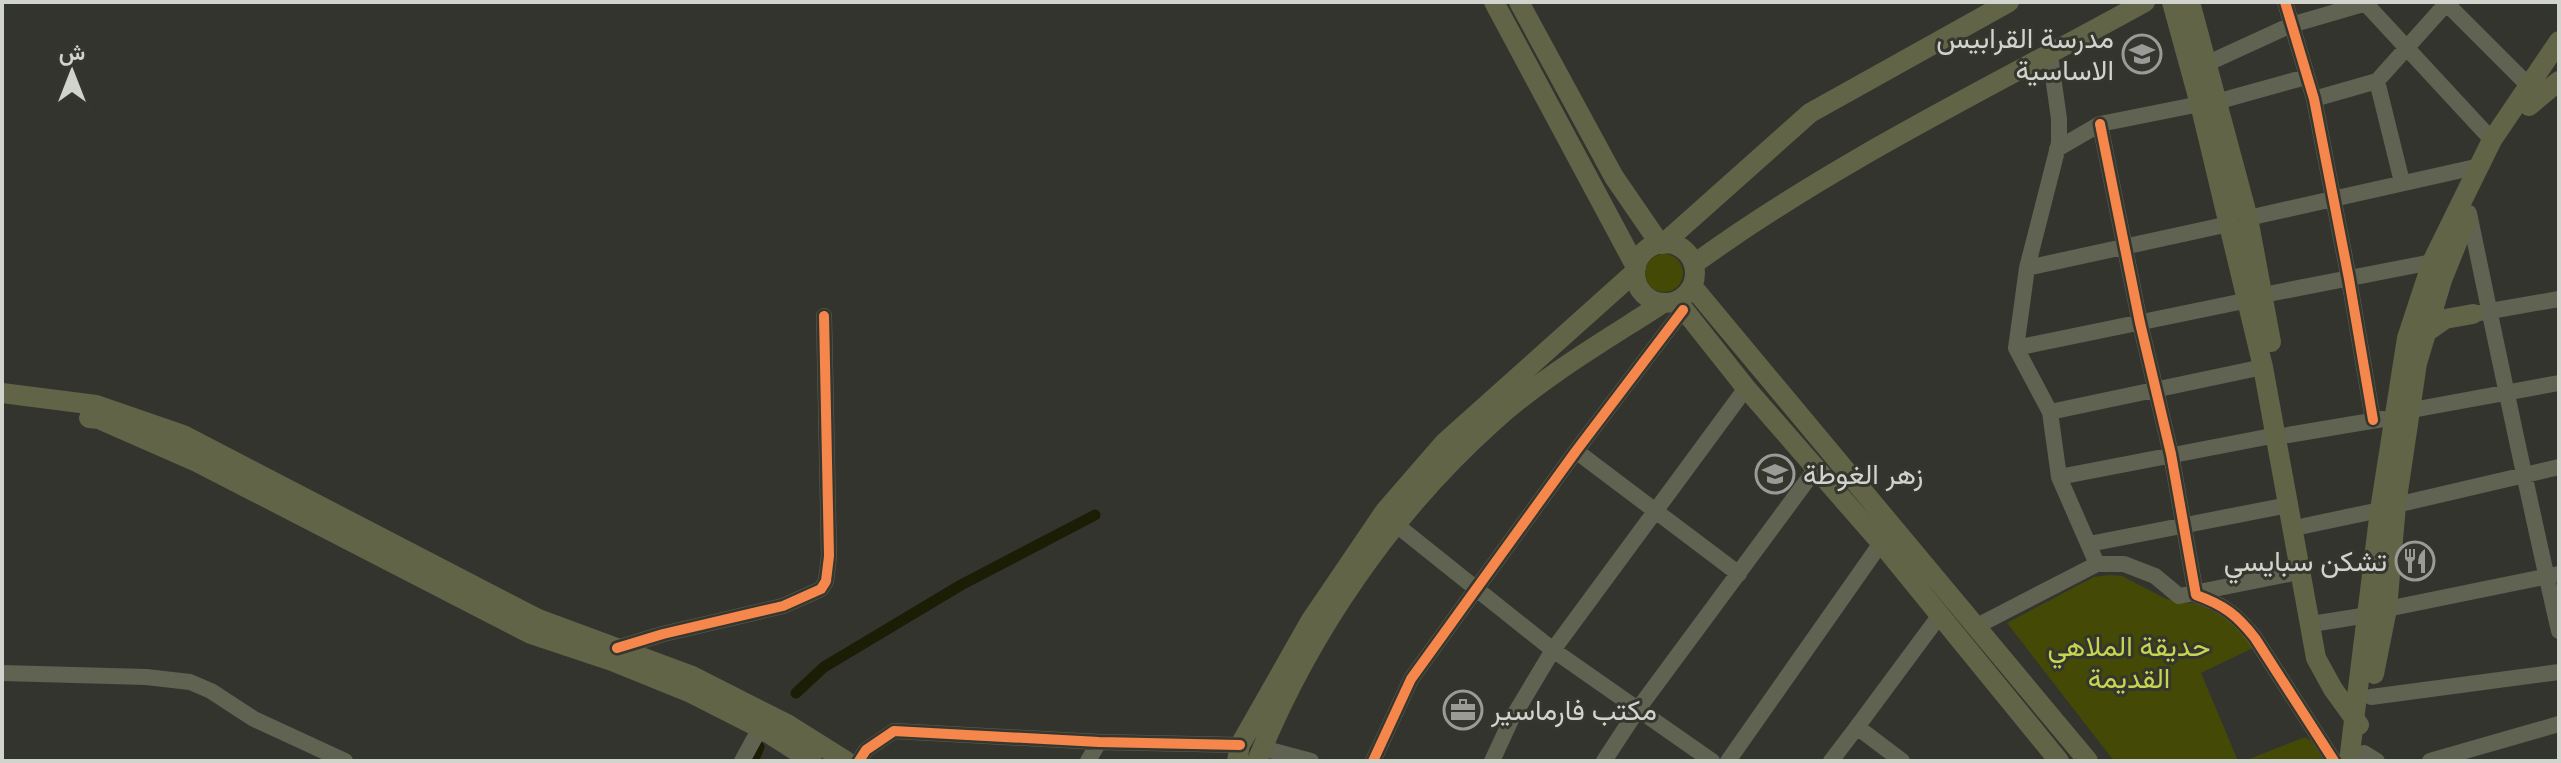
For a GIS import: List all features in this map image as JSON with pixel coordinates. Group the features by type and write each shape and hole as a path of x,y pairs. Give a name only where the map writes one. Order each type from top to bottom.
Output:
{"main road":[{"path":"1494,2 1617,234 1643,293 1652,300 1674,305 1817,467 2054,759"},
{"path":"1260,755 1322,632 1394,523 1430,483 1496,419 1584,353 1674,305 1692,286 1694,264 1682,249 1661,244 1614,177 1519,2"},
{"path":"1238,753 1311,620 1385,511 1444,443 1635,270 1644,252 1661,244 1810,113 2009,2"},
{"path":"1694,264 1826,177 2050,55 2112,11 2145,2"},
{"path":"2172,2 2208,103 2238,221 2304,526 2318,623 2334,673 2363,714"},
{"path":"2190,2 2206,64 2208,103"},
{"path":"2392,416 2417,363 2437,271 2559,41"},
{"path":"2363,759 2363,714 2388,508 2392,416 2407,338 2492,140 2559,64"},
{"path":"2529,96 2559,81"},
{"path":"1613,291 1618,257 1617,234"},
{"path":"1708,305 1710,266 1723,243"},
{"path":"2437,271 2449,297 2482,312"},
{"path":"1692,286 2088,761"},
{"path":"2256,298 2263,367 2283,435 2288,505 2316,658 2363,714"},
{"path":"2425,333 2445,319 2482,312"},
{"path":"2,393 96,405 183,435 538,619 692,676 787,724 846,761"},
{"path":"2,405 99,419 197,462 531,634 612,661 691,693 760,728 812,761"}],"street":[{"path":"2285,2 2314,99 2349,279 2392,416"},
{"path":"2206,64 2291,25 2369,3 2492,140"},
{"path":"2314,99 2377,81 2446,3 2529,96"},
{"path":"2050,55 2059,119 2057,149 2027,268 2016,348 2050,412 2059,477 2097,564"},
{"path":"2057,149 2100,124 2208,103 2306,77"},
{"path":"2377,81 2402,182"},
{"path":"2100,124 2140,323 2171,454 2196,595"},
{"path":"2027,268 2127,248 2480,166"},
{"path":"2469,213 2482,312 2508,392 2523,477 2553,575 2559,631"},
{"path":"2016,348 2349,279 2437,271"},
{"path":"2482,312 2559,299"},
{"path":"1373,761 1411,679 1576,451 1674,305"},
{"path":"617,648 783,606 821,589 826,581 829,556 824,316"},
{"path":"2050,412 2263,367"},
{"path":"2059,477 2559,383"},
{"path":"1492,761 1511,720 1553,650 1746,388"},
{"path":"1576,451 1739,574"},
{"path":"1604,761 1638,709 1817,467"},
{"path":"2304,526 2559,467"},
{"path":"2089,544 2288,505"},
{"path":"1394,523 1553,650 1712,761"},
{"path":"1728,761 1881,543"},
{"path":"1975,627 2097,564 2124,564 2155,576 2179,596 2299,572"},
{"path":"2318,623 2553,575"},
{"path":"2196,595 2221,604 2255,638 2334,761"},
{"path":"1831,761 1940,615"},
{"path":"2363,714 2559,672"},
{"path":"2,673 146,677 190,682 211,691 254,719 345,761"},
{"path":"2430,761 2559,724"},
{"path":"1857,727 1902,761"},
{"path":"742,761 760,728"},
{"path":"859,761 880,738 894,731 1238,753"},
{"path":"1088,761 1099,742"},
{"path":"1260,755 1311,761"}],"green space":[{"path":"1664,254 1677,260 1683,273 1677,286 1664,292 1651,286 1645,273 1651,260"},
{"name":"حديقة الملاهي القديمة","path":"2122,576 2166,599 2197,604 2227,618 2255,647 2201,673 2238,761 2114,761 2007,623 2094,577"},
{"name":"حديقة الملاهي القديمة","path":"2305,737 2324,761 2244,761"}],"waterway":[{"path":"796,693 824,667 961,585 1095,515"},
{"path":"753,761 759,747"}],"cycle path":[{"path":"2285,2 2314,99 2373,420"},
{"path":"2100,124 2140,323 2171,454 2196,595 2236,617 2255,638 2334,761"},
{"path":"1373,761 1411,679 1576,451 1683,310"},
{"path":"617,648 783,606 821,589 826,581 829,556 824,316"},
{"path":"859,761 866,750 894,731 1099,742 1240,745"}],"place":[{"name":"مدرسة القرابيس الاساسية","path":"2142,54"},
{"name":"زهر الغوطة","path":"1775,474"},
{"name":"تشكن سبايسي","path":"2415,561"},
{"name":"مكتب فارماسير","path":"1463,710"}]}
